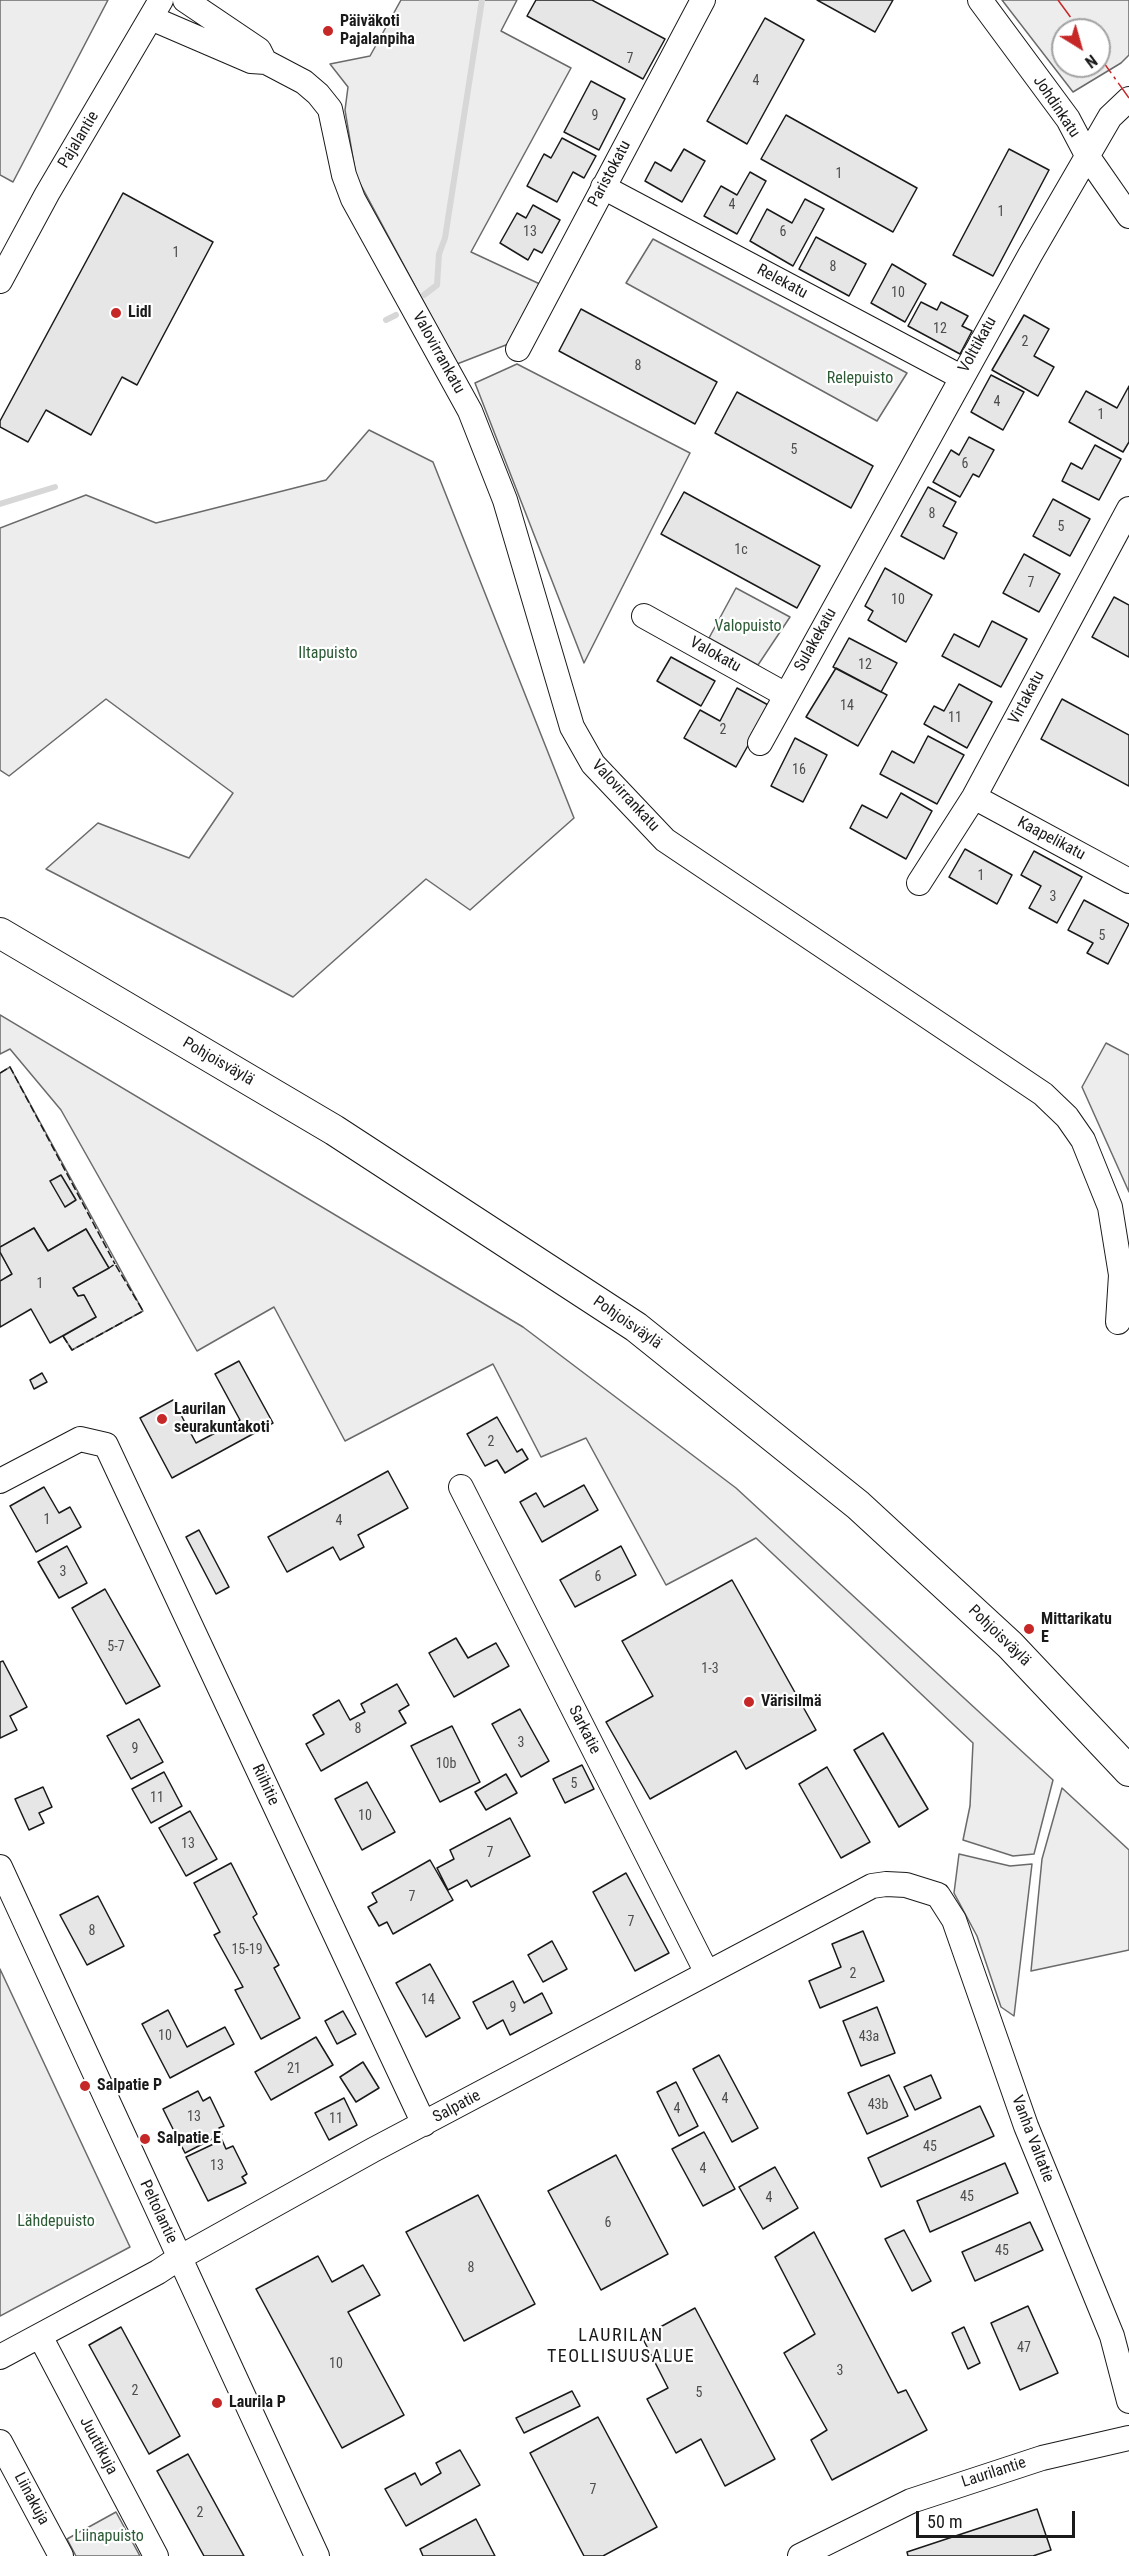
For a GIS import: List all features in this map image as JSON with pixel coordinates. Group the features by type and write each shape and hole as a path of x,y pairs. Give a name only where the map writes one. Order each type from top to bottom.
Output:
{"main road":[{"name":"Pohjoisväylä","path":"0,933 334,1130 636,1327 858,1505 1010,1645 1129,1770"},
{"name":"Pohjoisväylä","path":"0,948 56,967"}],"street":[{"name":"Valovirrankatu","path":"185,0 259,50 266,62"},
{"name":"Paristokatu","path":"518,349 703,0"},
{"name":"Johdinkatu","path":"980,0 1068,119 1088,157 1129,216"},
{"name":"Valovirrankatu","path":"156,9 252,61 266,62 304,82 330,109 344,175 353,199 470,411 505,500 572,727 593,764 665,840 1044,1094 1067,1118 1083,1140 1110,1207 1121,1275 1118,1322"},
{"name":"Pajalantie","path":"0,281 47,194 156,9"},
{"name":"Volttikatu","path":"873,536 1110,117 1129,99"},
{"name":"Relekatu","path":"603,187 961,377"},
{"name":"Virtakatu","path":"919,883 974,797 1129,509"},
{"name":"Sulakekatu","path":"760,743 873,536"},
{"name":"Valokatu","path":"644,616 786,694"},
{"name":"Kaapelikatu","path":"974,797 1129,881"},
{"name":"Riihitie","path":"0,1481 80,1439 106,1445 424,2124"},
{"name":"Sarkatie","path":"461,1487 707,1973"},
{"name":"Peltolantie","path":"0,1867 317,2556"},
{"name":"Salpatie","path":"0,2356 158,2272 179,2258 373,2150 872,1886 906,1885 922,1889"},
{"name":"Vanha Valtatie","path":"922,1889 938,1895 954,1920 1026,2126 1112,2336 1129,2401"},
{"name":"Juuttikuja","path":"39,2336 156,2556"},
{"name":"Laurilantie","path":"800,2556 911,2501 1042,2458 1129,2438"},
{"name":"Liinakuja","path":"0,2442 61,2556"}],"green space":[{"path":"0,0 108,0 13,182 0,175"},
{"path":"401,0 517,0 501,31 571,68 471,252 542,285 511,343 457,364 356,176 345,110 348,87 330,64 370,56"},
{"path":"1002,0 1129,0 1129,55 1111,69 1111,18 1051,18 1051,63"},
{"path":"1062,78 1096,78 1073,92"},
{"name":"Relepuisto","path":"653,239 907,373 877,421 626,283"},
{"path":"517,364 690,453 584,663 475,383"},
{"name":"Iltapuisto","path":"369,430 433,462 574,818 470,910 426,879 293,997 46,869 98,823 189,858 233,793 106,699 9,776 0,770 0,528 86,495 156,523 326,480"},
{"name":"Valopuisto","path":"736,588 790,617 758,665 709,638"},
{"path":"0,1015 523,1327 736,1488 1053,1780 1034,1854 1013,1856 963,1840 970,1806 973,1743 756,1538 666,1585 586,1438 541,1457 493,1364 345,1441 274,1307 197,1351 61,1110 10,1049 0,1054"},
{"path":"1106,1043 1129,1055 1129,1192 1082,1087"},
{"path":"10,1067 143,1311 72,1350 63,1336 96,1317 84,1295 78,1296 73,1288 108,1268 86,1229 48,1251 34,1228 0,1247 0,1073"},
{"path":"0,1252 12,1274 0,1281"},
{"path":"1062,1788 1129,1850 1129,1950 1031,1971 1042,1859"},
{"path":"959,1854 1010,1866 1032,1864 1014,2016 1001,2007 977,1936 954,1893"},
{"name":"Lähdepuisto","path":"0,1969 130,2247 0,2316"},
{"name":"Liinapuisto","path":"116,2512 140,2556 76,2556 67,2539"}],"building":[{"path":"536,0 592,0 665,39 643,79 527,16"},
{"path":"817,0 893,0 875,32"},
{"path":"765,18 804,40 747,144 707,121"},
{"path":"591,81 625,99 599,150 564,132"},
{"path":"786,115 917,188 893,232 761,159"},
{"path":"562,138 596,156 584,178 573,172 557,202 527,186 544,154 551,158"},
{"path":"684,149 705,161 682,202 645,181 655,162 671,171"},
{"path":"1009,149 1049,170 993,276 953,255"},
{"path":"750,172 766,181 737,234 704,216 721,186 737,195"},
{"name":"Lidl","path":"123,193 213,242 137,385 122,377 91,435 46,410 28,442 0,427 0,421"},
{"path":"805,199 824,209 793,266 750,241 767,209 792,223"},
{"path":"533,205 560,220 542,253 534,249 528,260 500,243 517,213 526,218"},
{"path":"816,237 866,264 849,296 799,269"},
{"path":"892,264 926,284 905,322 871,303"},
{"path":"921,302 937,310 941,302 968,316 962,326 972,331 960,354 908,326"},
{"path":"581,309 717,382 695,424 559,351"},
{"path":"1024,315 1049,329 1034,356 1054,367 1038,396 992,370"},
{"path":"991,375 1024,392 1003,430 971,412"},
{"path":"1129,386 1129,442 1123,452 1069,422 1086,391 1117,408"},
{"path":"737,392 873,466 851,508 715,433"},
{"path":"969,437 994,450 979,477 973,474 960,497 933,482 951,450 959,455"},
{"path":"1095,445 1121,459 1099,500 1062,481 1071,463 1082,469"},
{"path":"928,487 956,502 943,526 957,533 944,559 901,536"},
{"path":"684,492 820,566 797,608 661,534"},
{"path":"1053,499 1090,519 1070,556 1033,536"},
{"path":"1024,554 1060,574 1039,612 1003,593"},
{"path":"885,568 932,595 906,642 868,620 873,611 865,606"},
{"path":"1114,597 1129,605 1129,657 1092,637"},
{"path":"992,621 1027,639 1001,687 942,656 954,634 979,647"},
{"path":"849,638 897,663 881,692 833,667"},
{"path":"671,657 715,681 701,706 657,681"},
{"path":"836,668 887,695 858,746 806,717"},
{"path":"959,684 992,702 967,748 924,724 934,706 944,711"},
{"path":"737,688 770,706 736,767 684,738 700,710 720,721"},
{"path":"1062,699 1129,735 1129,786 1041,739"},
{"path":"928,736 964,755 937,804 880,774 892,751 914,763"},
{"path":"795,738 827,755 803,802 771,786"},
{"path":"901,793 932,811 906,859 850,828 862,805 887,818"},
{"path":"965,849 1012,875 997,904 949,877"},
{"path":"1034,851 1082,877 1057,923 1029,908 1041,886 1021,875"},
{"path":"1084,900 1129,924 1108,964 1087,953 1093,943 1068,930"},
{"path":"61,1175 76,1200 65,1207 50,1181"},
{"path":"34,1228 48,1251 86,1229 109,1268 73,1288 78,1296 84,1295 96,1317 50,1343 31,1309 0,1327 0,1281 12,1274 0,1252 0,1247"},
{"name":"Laurilan seurakuntakoti","path":"239,1361 273,1423 172,1478 140,1418 173,1400 196,1443 240,1420 215,1374"},
{"path":"42,1373 47,1382 34,1389 30,1380"},
{"path":"497,1417 517,1452 522,1449 528,1459 505,1473 497,1460 485,1466 467,1434"},
{"path":"388,1471 408,1508 358,1535 364,1547 340,1560 333,1547 287,1572 268,1537"},
{"path":"584,1485 598,1510 542,1542 520,1502 536,1493 544,1507"},
{"path":"44,1487 59,1513 70,1507 81,1527 36,1552 10,1506"},
{"path":"199,1530 229,1587 216,1594 186,1537"},
{"path":"67,1546 87,1583 59,1598 38,1562"},
{"path":"621,1546 636,1575 575,1607 560,1580"},
{"path":"732,1580 816,1730 746,1769 736,1751 650,1799 606,1722 653,1696 622,1641"},
{"path":"105,1589 160,1686 126,1704 72,1608"},
{"path":"456,1638 468,1658 496,1643 509,1666 454,1697 429,1653"},
{"path":"3,1661 27,1707 10,1716 17,1730 0,1738 0,1662"},
{"path":"397,1684 409,1705 399,1711 406,1723 321,1771 306,1744 324,1734 313,1715 339,1700 350,1720 365,1712 361,1704"},
{"path":"520,1709 549,1761 521,1777 492,1724"},
{"path":"139,1719 163,1762 131,1779 107,1736"},
{"path":"452,1726 480,1782 440,1802 411,1746"},
{"path":"883,1733 928,1809 899,1827 854,1750"},
{"path":"582,1765 594,1789 565,1803 553,1779"},
{"path":"827,1767 870,1842 841,1858 799,1784"},
{"path":"164,1772 182,1806 151,1823 132,1789"},
{"path":"506,1774 517,1793 486,1810 475,1792"},
{"path":"367,1782 395,1832 362,1850 335,1799"},
{"path":"43,1787 52,1807 39,1813 44,1823 29,1830 15,1799"},
{"path":"190,1811 217,1859 186,1876 159,1828"},
{"path":"510,1818 530,1856 471,1887 467,1880 448,1890 437,1868 454,1859 450,1850"},
{"path":"430,1860 453,1900 393,1934 387,1922 379,1926 368,1907 377,1902 372,1893"},
{"path":"231,1863 257,1914 253,1917 279,1965 274,1968 300,2018 261,2039 235,1990 243,1987 214,1935 220,1932 194,1883"},
{"path":"626,1873 669,1953 635,1971 593,1892"},
{"path":"98,1896 124,1946 87,1965 60,1915"},
{"path":"863,1931 884,1981 820,2008 809,1981 841,1967 832,1944"},
{"path":"552,1941 567,1969 543,1982 528,1955"},
{"path":"430,1964 460,2018 426,2037 396,1983"},
{"path":"513,1981 524,2003 542,1993 552,2013 510,2035 503,2020 487,2029 473,2002"},
{"path":"877,2007 895,2053 861,2066 843,2021"},
{"path":"168,2010 187,2047 225,2027 234,2044 170,2078 142,2024"},
{"path":"343,2011 356,2034 337,2044 325,2021"},
{"path":"316,2037 333,2065 271,2100 255,2072"},
{"path":"719,2055 758,2128 732,2142 693,2069"},
{"path":"363,2062 379,2088 356,2102 340,2077"},
{"path":"889,2075 908,2116 867,2134 848,2093"},
{"path":"931,2075 941,2098 915,2110 904,2087"},
{"path":"676,2082 698,2126 679,2136 657,2092"},
{"path":"198,2091 203,2101 210,2097 224,2126 219,2128 222,2134 185,2153 163,2109"},
{"path":"344,2098 357,2125 329,2140 315,2113"},
{"path":"980,2106 994,2136 881,2187 868,2158"},
{"path":"704,2132 735,2189 703,2206 672,2149"},
{"path":"222,2140 226,2149 233,2146 247,2174 242,2177 246,2183 208,2201 186,2157"},
{"path":"616,2155 668,2254 601,2290 548,2191"},
{"path":"1005,2163 1018,2193 930,2232 917,2201"},
{"path":"775,2167 798,2208 763,2229 739,2187"},
{"path":"478,2195 535,2304 464,2341 406,2232"},
{"path":"1030,2222 1043,2250 975,2281 962,2252"},
{"path":"904,2230 931,2281 912,2291 885,2239"},
{"path":"814,2232 898,2393 906,2390 927,2430 832,2480 811,2440 827,2430 784,2353 815,2334 775,2257"},
{"path":"318,2256 332,2282 363,2265 380,2295 348,2312 404,2415 342,2448 256,2289"},
{"path":"1028,2306 1058,2373 1020,2390 991,2323"},
{"path":"695,2308 775,2459 725,2486 701,2439 676,2453 647,2399 668,2388 642,2337"},
{"path":"121,2327 180,2436 149,2454 89,2345"},
{"path":"964,2327 980,2363 968,2369 952,2333"},
{"path":"572,2391 580,2406 524,2433 516,2418"},
{"path":"598,2417 657,2527 603,2556 584,2556 530,2453"},
{"path":"460,2450 480,2485 406,2526 385,2489 415,2473 421,2485 441,2473 436,2463"},
{"path":"188,2454 244,2556 204,2556 157,2471"},
{"path":"1037,2509 1051,2550 1033,2556 908,2556 907,2552"},
{"path":"476,2519 495,2556 423,2556 420,2549"}],"waterway":[{"path":"424,295 437,285 439,254 445,238 482,0"},
{"path":"386,320 396,315"},
{"path":"0,504 55,487"}],"fence":[{"path":"0,1073 10,1067 115,1264"},
{"path":"63,1336 72,1350 143,1311 115,1264 109,1268"}],"power":[{"path":"1058,0 1071,18"},
{"path":"1111,73 1129,98"}],"place":[{"name":"Päiväkoti Pajalanpiha","path":"328,31"},
{"name":"Lidl","path":"116,313"},
{"name":"Laurilan seurakuntakoti","path":"162,1419"},
{"name":"Mittarikatu E","path":"1029,1629"},
{"name":"Värisilmä","path":"749,1702"},
{"name":"Salpatie P","path":"85,2086"},
{"name":"Salpatie E","path":"145,2139"},
{"name":"Laurila P","path":"217,2403"}],"district":[{"name":"LAURILAN TEOLLISUUSALUE","path":"621,2346"}]}
